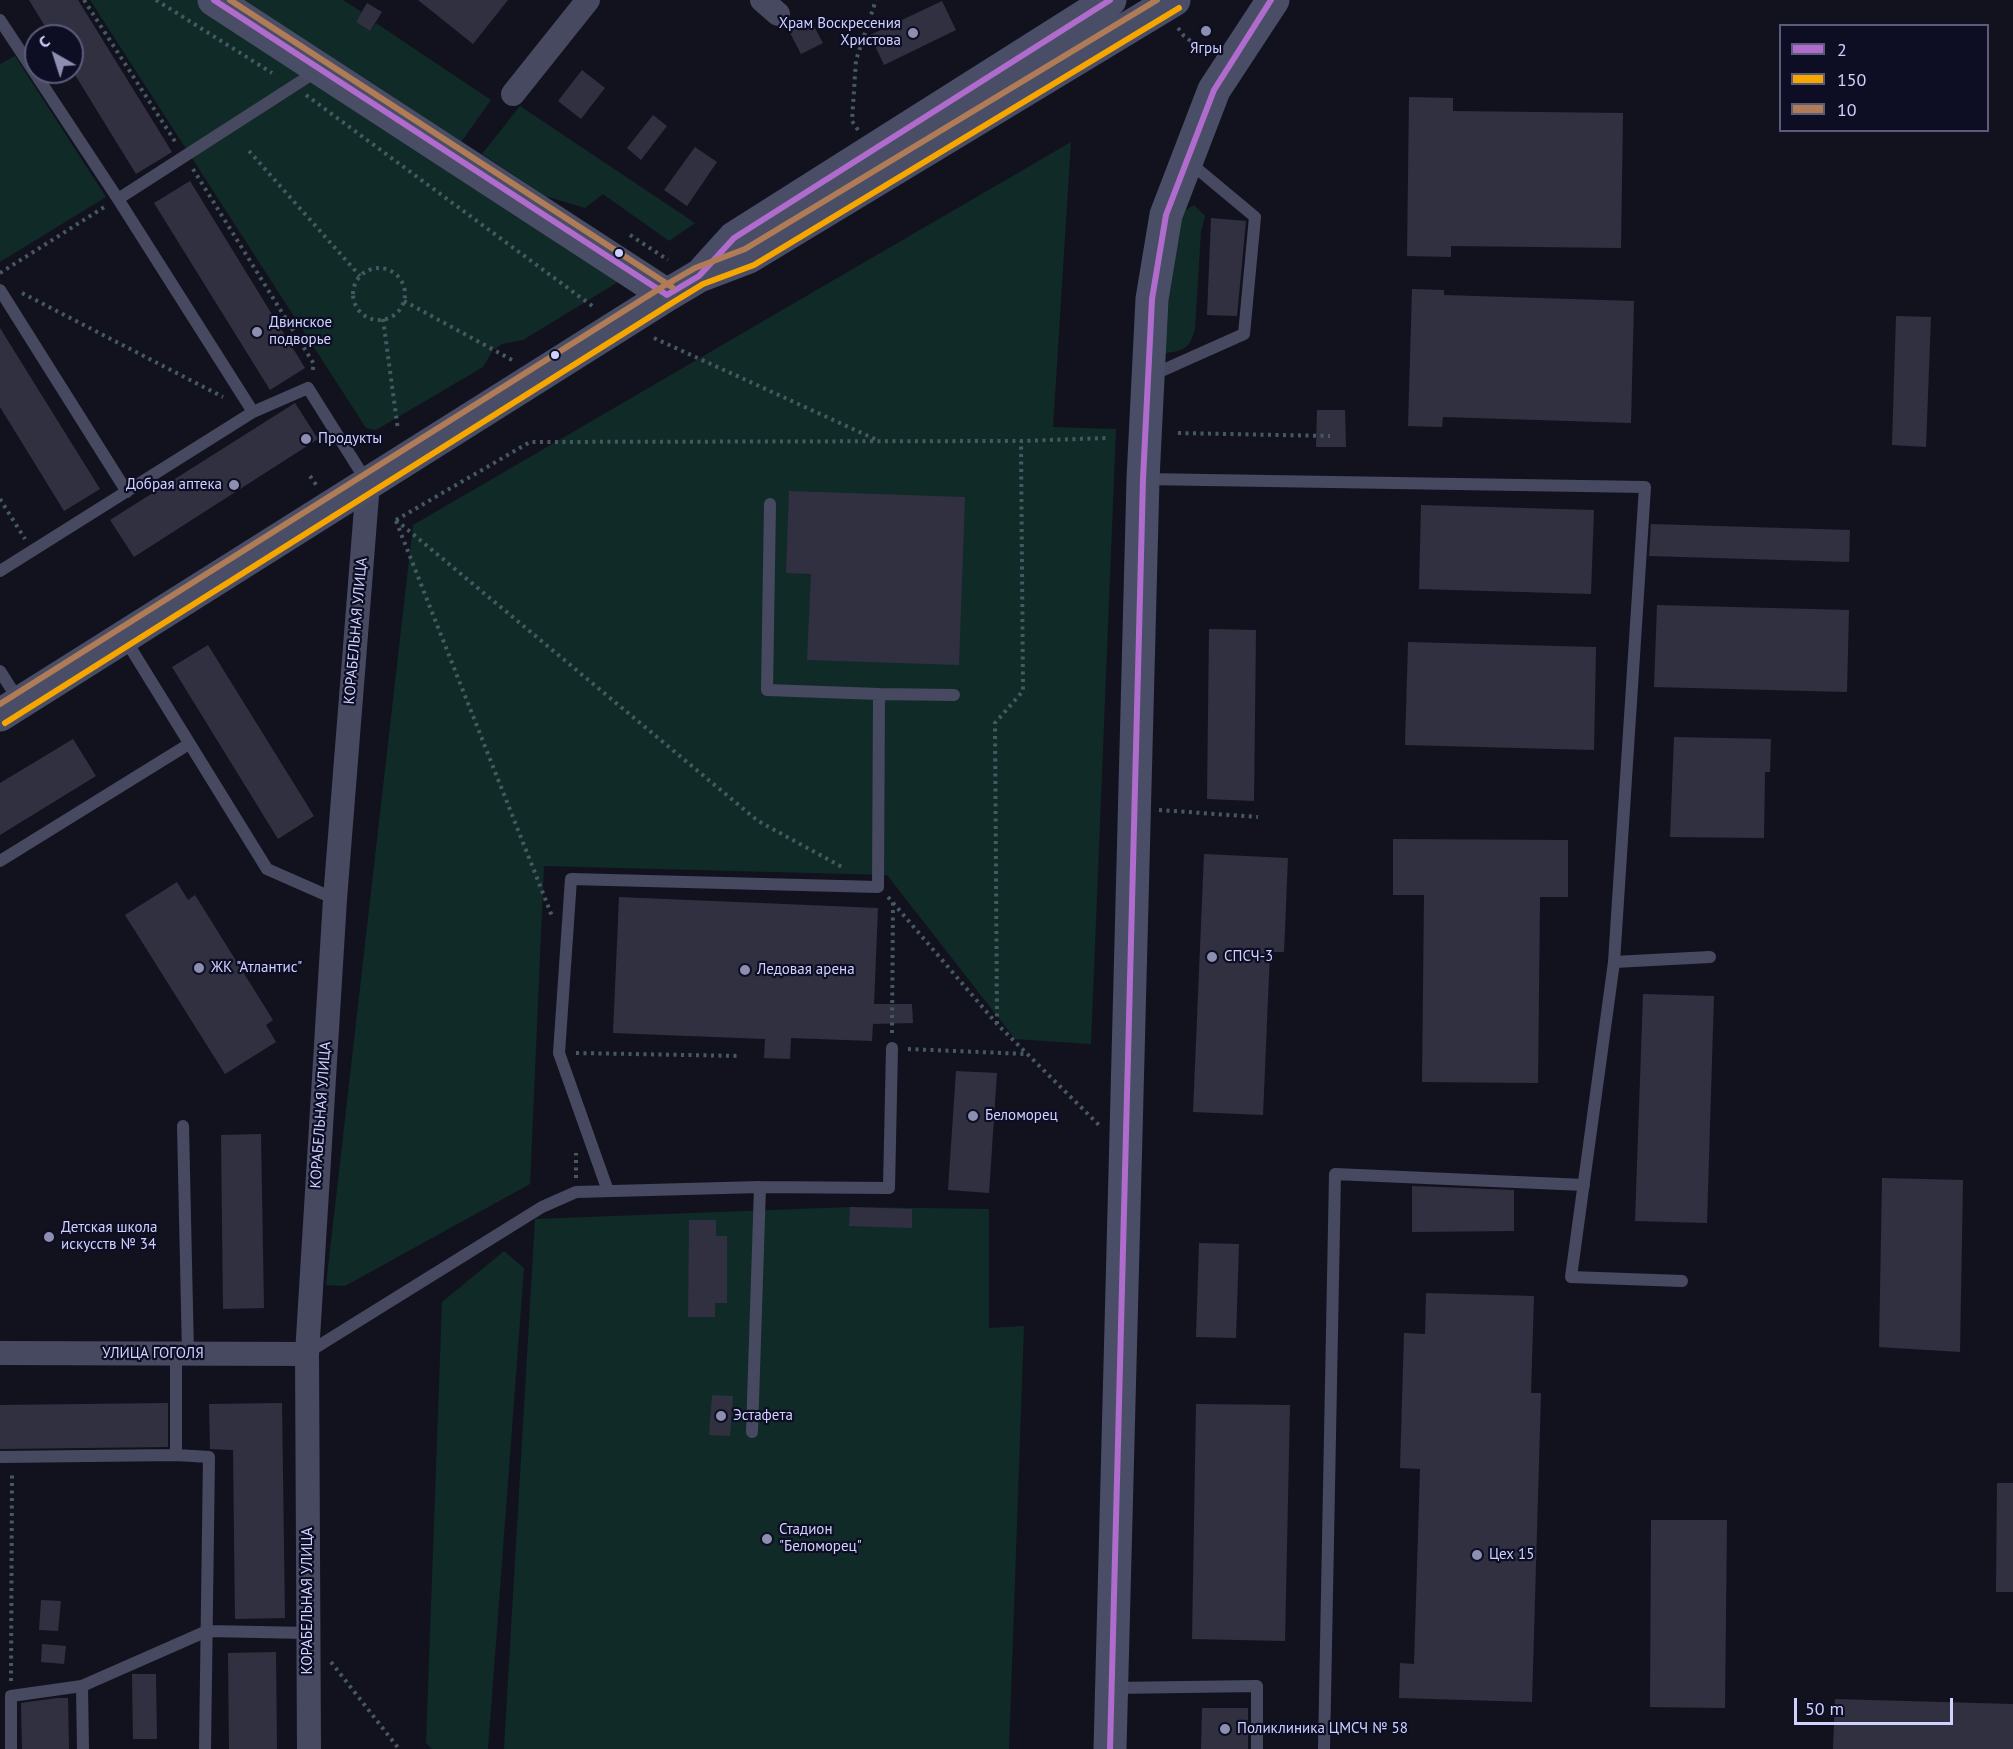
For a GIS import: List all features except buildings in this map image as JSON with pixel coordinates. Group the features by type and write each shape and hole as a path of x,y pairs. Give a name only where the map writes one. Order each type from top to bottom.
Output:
{"main road":[{"path":"214,0 307,78 667,294"},
{"path":"699,276 734,238 1110,0"},
{"path":"1110,1749 1143,479 1152,299 1166,215 1214,90 1272,1"},
{"path":"10,709 667,294 699,276 749,257 1169,3"}],"street":[{"path":"513,94 588,0"},
{"name":"КОРАБЕЛЬНАЯ УЛИЦА","path":"309,1749 307,1354 335,899 368,483"},
{"name":"УЛИЦА ГОГОЛЯ","path":"0,1353 307,1354"}],"lane":[{"path":"0,20 118,199 253,412"},
{"path":"118,199 307,78"},
{"path":"1149,376 1244,334 1255,217 1186,160"},
{"path":"0,290 127,492"},
{"path":"0,572 253,412 308,388 368,483"},
{"path":"1143,479 1645,487 1614,962 1571,1277 1682,1281"},
{"path":"770,504 767,690 954,694"},
{"path":"123,637 267,869 335,899"},
{"path":"0,671 10,709"},
{"path":"609,1191 559,1053 572,879 879,887 879,694"},
{"path":"0,861 189,744"},
{"path":"1614,962 1710,957"},
{"path":"307,1354 542,1207 576,1192 760,1187 889,1188 892,1048"},
{"path":"176,1455 182,1354 183,1126"},
{"path":"1324,1749 1335,1174 1584,1185"},
{"path":"752,1432 760,1187"},
{"path":"6,1457 176,1455 210,1457 205,1749"},
{"path":"11,1749 11,1696 82,1686 207,1631 308,1633"},
{"path":"82,1686 83,1749"},
{"path":"1112,1688 1257,1686 1257,1749"}],"path":[{"path":"84,0 185,156 314,364 308,388"},
{"path":"156,0 307,78 595,308"},
{"path":"852,121 856,60 876,0"},
{"path":"1169,3 1184,36 1228,69"},
{"path":"249,151 360,276"},
{"path":"0,273 118,199"},
{"path":"630,235 668,260"},
{"path":"375,267 392,271 404,284 404,301 395,314 383,319 371,318 357,309 353,292 360,276 375,267"},
{"path":"21,293 253,412"},
{"path":"404,301 513,361"},
{"path":"383,319 398,430"},
{"path":"654,338 879,441"},
{"path":"1179,434 1330,436"},
{"path":"396,520 530,442 1021,441 1106,438"},
{"path":"997,1024 995,723 1023,691 1021,441"},
{"path":"0,499 33,551"},
{"path":"396,520 759,822 879,887 997,1024 1104,1130"},
{"path":"396,520 566,952"},
{"path":"1135,808 1258,817"},
{"path":"893,902 892,1048 1027,1054"},
{"path":"576,1042 576,1101"},
{"path":"576,1053 741,1056"},
{"path":"576,1146 576,1192"},
{"path":"6,1457 11,1696"},
{"path":"308,1633 399,1749"}],"green space":[{"path":"90,0 199,0 623,279 523,340 502,344 493,350 483,367 376,430 366,428"},
{"path":"241,0 343,0 362,12 356,22 370,31 376,23 491,100 461,142"},
{"path":"15,56 24,70 24,84 33,84 106,197 0,262 0,64"},
{"path":"520,106 695,223 669,241 603,194 585,208 545,196 482,154"},
{"path":"1071,142 1053,427 1116,429 1091,1044 1015,1039 887,875 544,866 530,1184 345,1286 326,1285 413,525"},
{"path":"1194,205 1205,216 1201,231 1195,329 1186,347 1166,353 1161,349 1179,222 1186,210"},
{"name":"Стадион \"Беломорец\"","path":"850,1207 989,1209 989,1328 1024,1326 1009,1749 504,1749 535,1219"},
{"path":"504,1251 524,1268 488,1749 432,1749 426,1743 442,1302"}],"transit line":[{"name":"2","path":"214,0 667,295 699,276 734,238 1110,0"},
{"name":"10","path":"230,0 672,287"},
{"name":"10","path":"0,704 662,287 695,268 745,249 1157,0"},
{"name":"2","path":"1110,1749 1143,479 1152,299 1166,215 1214,90 1271,0"},
{"name":"150","path":"5,723 703,284 754,265 1179,8"}],"place":[{"name":"Ягры","path":"1206,31"},
{"name":"Храм Воскресения Христова","path":"913,33"},
{"name":"Двинское подворье","path":"257,332"},
{"name":"Продукты","path":"306,439"},
{"name":"Добрая аптека","path":"234,485"},
{"name":"СПСЧ-3","path":"1212,957"},
{"name":"ЖК \"Атлантис\"","path":"199,968"},
{"name":"Ледовая арена","path":"745,970"},
{"name":"Беломорец","path":"973,1116"},
{"name":"Детская школа искусств № 34","path":"49,1237"},
{"name":"Эстафета","path":"721,1416"},
{"name":"Стадион \"Беломорец\"","path":"767,1539"},
{"name":"Цех 15","path":"1477,1555"},
{"name":"Поликлиника ЦМСЧ № 58","path":"1225,1729"}]}
